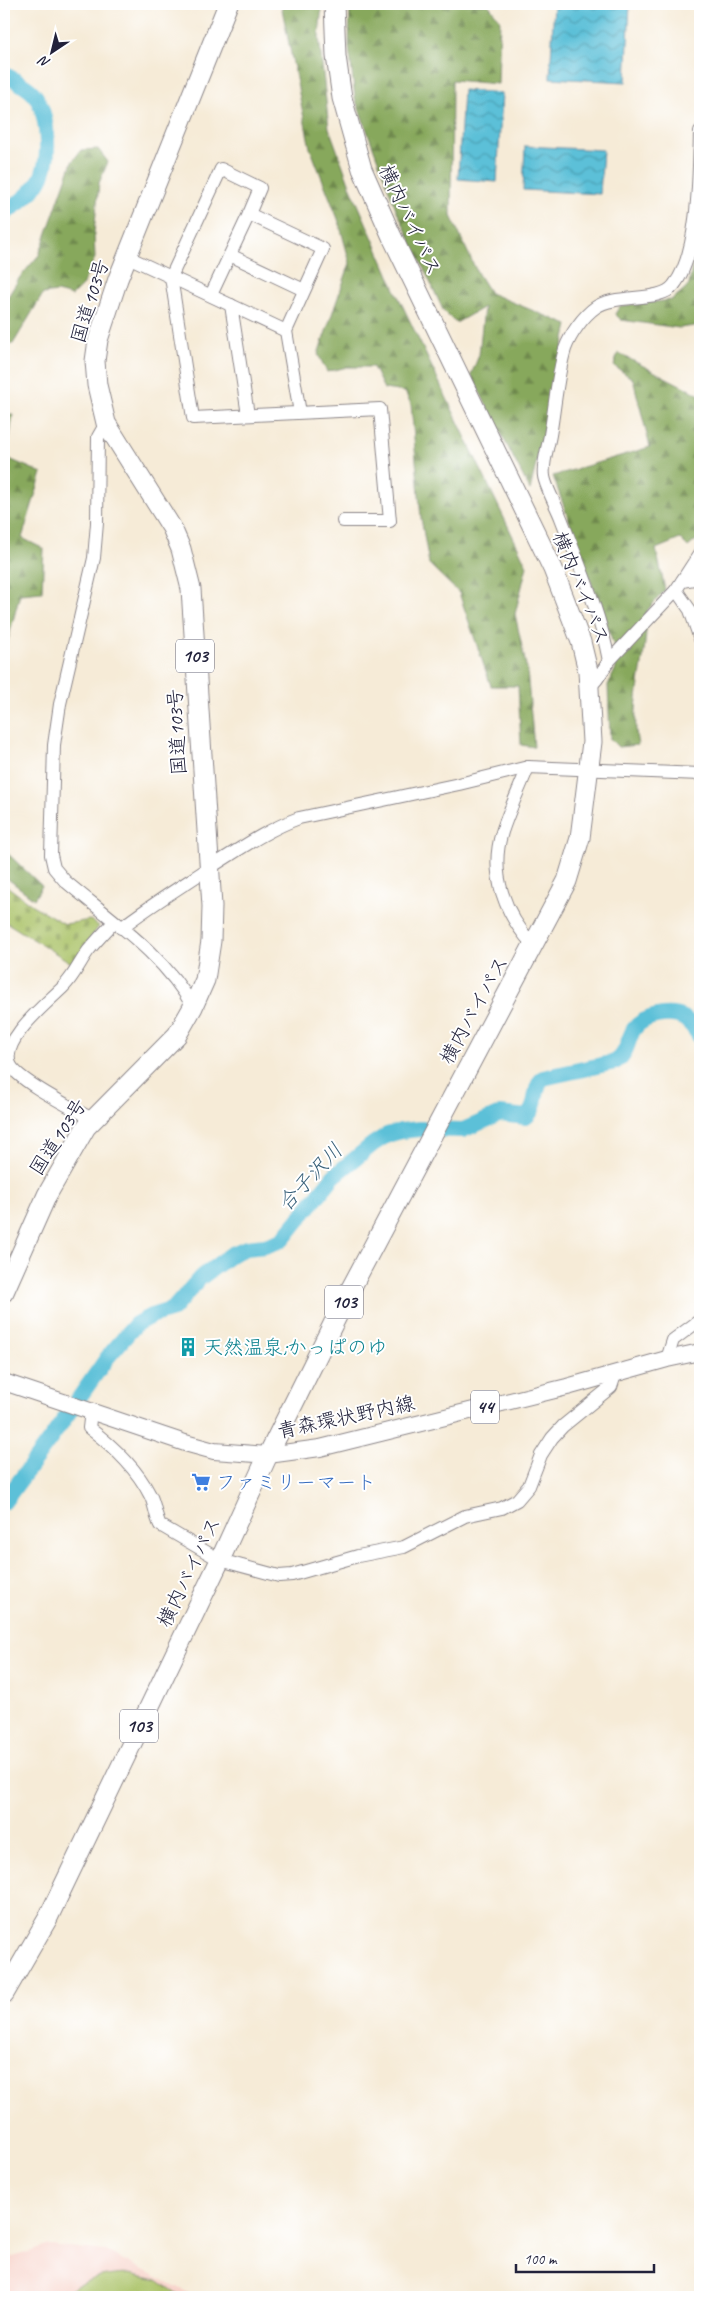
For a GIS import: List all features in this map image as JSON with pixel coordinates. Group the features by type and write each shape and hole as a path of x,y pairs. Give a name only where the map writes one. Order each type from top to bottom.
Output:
{"highway":[{"name":"国道103号","path":"6,1283 47,1195 92,1119 176,1035 193,1007 205,980 211,941 212,906 191,589 186,564 172,528 106,423 97,385 96,354 98,340 126,256 228,4"},
{"name":"横内バイパス","path":"4,1994 48,1918 268,1456 423,1150 534,946 567,881 580,838 592,742 588,671 581,642 553,569 396,246 362,169 342,98 336,56 334,4"}],"main road":[{"name":"青森環状野内線","path":"4,1382 185,1443 214,1451 268,1456 320,1448 567,1387 667,1358 700,1352"}],"street":[{"path":"609,661 605,642 585,580 544,476 546,453 565,349 573,333 584,318 596,306 618,298 660,294 673,288 682,274 691,240 699,177 700,130"},
{"path":"211,295 260,188 221,169 171,277 193,418 380,409 390,521 342,521"},
{"path":"249,214 322,249 286,330 300,413"},
{"path":"230,255 304,290"},
{"path":"126,256 286,330"},
{"path":"231,305 248,415"},
{"path":"106,423 98,437 97,523 94,558 60,704 54,744 51,855 54,868 65,881 163,964 184,990 193,1007"},
{"path":"588,688 597,679 609,661 679,585 700,553"},
{"path":"679,585 700,578"},
{"path":"679,585 700,639"},
{"path":"528,767 502,832 498,850 498,877 504,901 518,929 534,946"},
{"path":"92,1119 21,1077 10,1065 8,1058 21,1029 35,1012 66,985 89,951 117,925 143,911 278,826 299,818 459,784 528,767 587,771 700,774"},
{"path":"667,1358 673,1340 700,1320"},
{"path":"88,1410 89,1428 112,1445 122,1456 150,1496 160,1524 220,1560 279,1576 292,1575 358,1556 404,1548 464,1516 502,1508 517,1500 532,1479 540,1455 552,1438 563,1426 611,1387 616,1372"}],"shaded area":[{"path":"50,2245 106,2251 196,2297 4,2297 4,2260"}],"green space":[{"path":"281,4 322,4 319,37 329,128 351,188 397,294 527,566 515,614 527,670 534,747 521,745 518,686 491,686 459,593 429,564 421,518 411,404 405,392 384,389 373,367 347,367 327,372 318,354 350,263 338,219 310,148"},
{"path":"350,4 488,4 500,20 498,84 452,80 451,216 478,274 490,293 568,325 530,490 471,375 479,355 484,307 456,323 444,312 396,209 355,98 349,47"},
{"path":"98,149 108,162 99,183 94,233 95,258 82,286 72,296 57,292 43,294 13,344 4,344 4,303 20,277 39,255 72,162 81,150"},
{"path":"700,222 700,318 695,326 679,328 621,320 615,314 620,306 672,300 689,285"},
{"path":"618,353 700,395 700,537 688,547 680,539 656,549 665,590 646,612 645,645 636,712 638,745 618,747 610,739 608,685 616,668 613,643 553,476 650,447 633,379 614,366"},
{"path":"4,414 13,414 7,458 42,473 22,538 44,549 42,592 20,594 7,644 4,644"},
{"path":"4,850 42,886 34,899 4,876"},
{"path":"4,884 32,905 65,924 90,920 99,926 73,964 4,921"},
{"path":"129,2274 157,2280 181,2297 62,2297 77,2286 93,2279 110,2275"}],"water":[{"path":"554,4 630,4 626,82 550,78"},
{"path":"463,90 502,93 497,182 458,179"},
{"path":"525,146 603,150 600,194 523,190"}],"waterway":[{"path":"4,74 27,88 38,101 45,122 47,145 45,167 39,182 25,197 4,214"},
{"name":"合子沢川","path":"4,1502 107,1358 136,1324 151,1316 173,1309 200,1278 232,1254 246,1248 265,1246 282,1240 334,1176 373,1144 387,1135 401,1131 419,1129 463,1130 500,1114 526,1117 533,1108 538,1087 543,1078 615,1062 625,1051 634,1029 644,1020 658,1016 673,1015 685,1019 700,1037"}],"place":[{"name":"天然温泉;かっぱのゆ","path":"188,1347"},
{"name":"ファミリーマート","path":"201,1482"}]}
